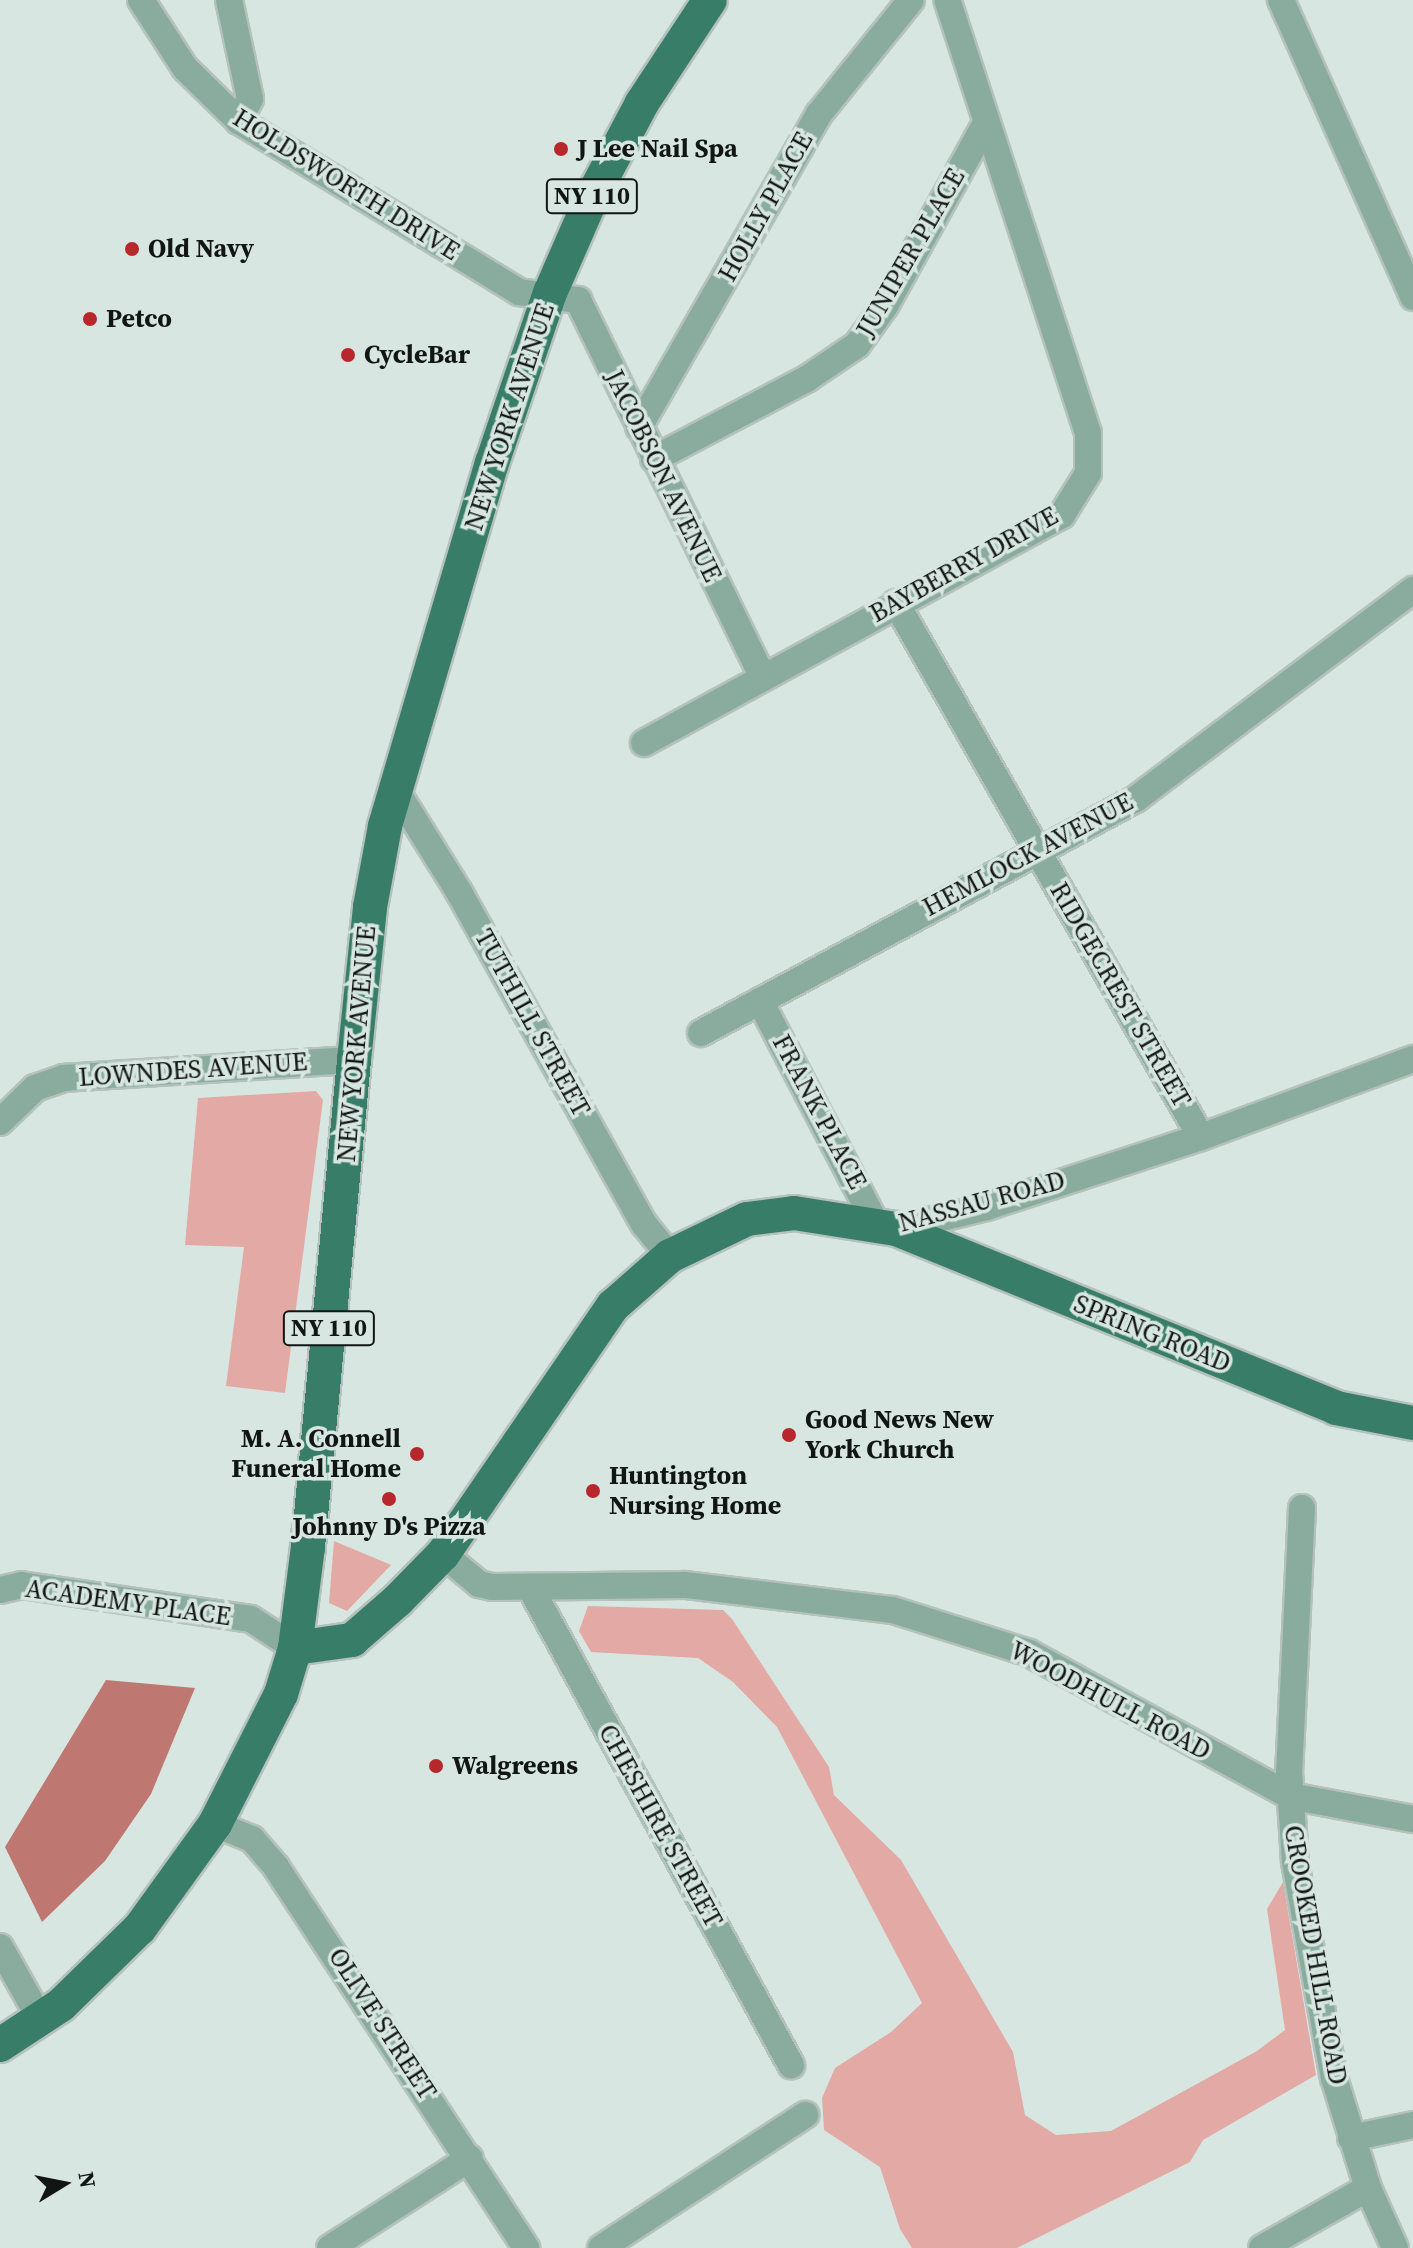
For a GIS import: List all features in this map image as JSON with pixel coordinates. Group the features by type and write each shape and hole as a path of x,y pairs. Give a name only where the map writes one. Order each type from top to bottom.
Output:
{"main road":[{"name":"NEW YORK AVENUE","path":"0,2045 41,2020 140,1928 215,1824 281,1694 295,1648 370,907 395,789 492,463 550,293 591,199 642,103 710,0"},
{"name":"NASSAU ROAD","path":"295,1648 352,1640 443,1554 592,1330 639,1279 670,1256 747,1219 794,1213 886,1226"},
{"name":"SPRING ROAD","path":"886,1226 1336,1408 1413,1423"}],"street":[{"name":"HOLDSWORTH DRIVE","path":"141,0 185,68 239,121 519,292 550,293"},
{"path":"229,0 250,99 239,121"},
{"name":"HOLLY PLACE","path":"639,427 819,114 911,0"},
{"name":"BAYBERRY DRIVE","path":"644,743 1062,515 1088,473 1088,433 985,125 947,0"},
{"path":"1281,0 1413,297"},
{"name":"JUNIPER PLACE","path":"654,459 808,378 857,345 885,306 985,125"},
{"name":"JACOBSON AVENUE","path":"550,293 578,300 763,677"},
{"name":"HEMLOCK AVENUE","path":"701,1033 1037,851 1055,846 1193,759 1413,590"},
{"name":"RIDGECREST STREET","path":"896,603 1201,1137"},
{"name":"TUTHILL STREET","path":"395,789 459,892 646,1227 670,1256"},
{"name":"FRANK PLACE","path":"760,1001 886,1226"},
{"name":"NASSAU ROAD","path":"886,1226 987,1207 1201,1137 1413,1059"},
{"name":"LOWNDES AVENUE","path":"0,1122 35,1088 64,1078 354,1060"},
{"name":"CROOKED HILL ROAD","path":"1302,1508 1290,1796 1295,1862 1334,2078 1368,2188 1395,2248"},
{"name":"WOODHULL ROAD","path":"443,1554 479,1584 530,1587 685,1585 843,1600 980,1634 1029,1653 1290,1796 1413,1819"},
{"name":"ACADEMY PLACE","path":"0,1590 21,1585 251,1619 295,1648"},
{"name":"CHESHIRE STREET","path":"530,1587 791,2065"},
{"name":"OLIVE STREET","path":"215,1824 252,1839 276,1867 470,2158 526,2248"},
{"path":"0,1947 41,2020"},
{"path":"601,2248 805,2115"},
{"path":"1351,2138 1413,2125"},
{"path":"330,2248 470,2158"},
{"path":"1262,2248 1368,2188"}],"shaded area":[{"path":"316,1091 323,1100 285,1393 226,1386 244,1247 185,1245 198,1098"},
{"path":"334,1541 391,1565 347,1611 329,1603"},
{"path":"588,1606 723,1610 732,1619 829,1767 834,1795 901,1860 1013,2052 1025,2115 1056,2135 1111,2131 1257,2051 1285,2030 1267,1909 1283,1882 1316,2075 1203,2140 1190,2162 1017,2248 912,2248 900,2229 880,2167 824,2130 822,2098 835,2068 891,2032 922,2003 777,1727 733,1682 698,1658 591,1652 579,1631"},
{"path":"106,1680 195,1688 151,1794 105,1861 42,1922 5,1847"}],"place":[{"name":"J Lee Nail Spa","path":"561,149"},
{"name":"Old Navy","path":"132,249"},
{"name":"Petco","path":"90,319"},
{"name":"CycleBar","path":"348,355"},
{"name":"Good News New York Church","path":"789,1435"},
{"name":"M. A. Connell Funeral Home","path":"417,1454"},
{"name":"Huntington Nursing Home","path":"593,1491"},
{"name":"Johnny D's Pizza","path":"389,1499"},
{"name":"Walgreens","path":"436,1766"}]}
